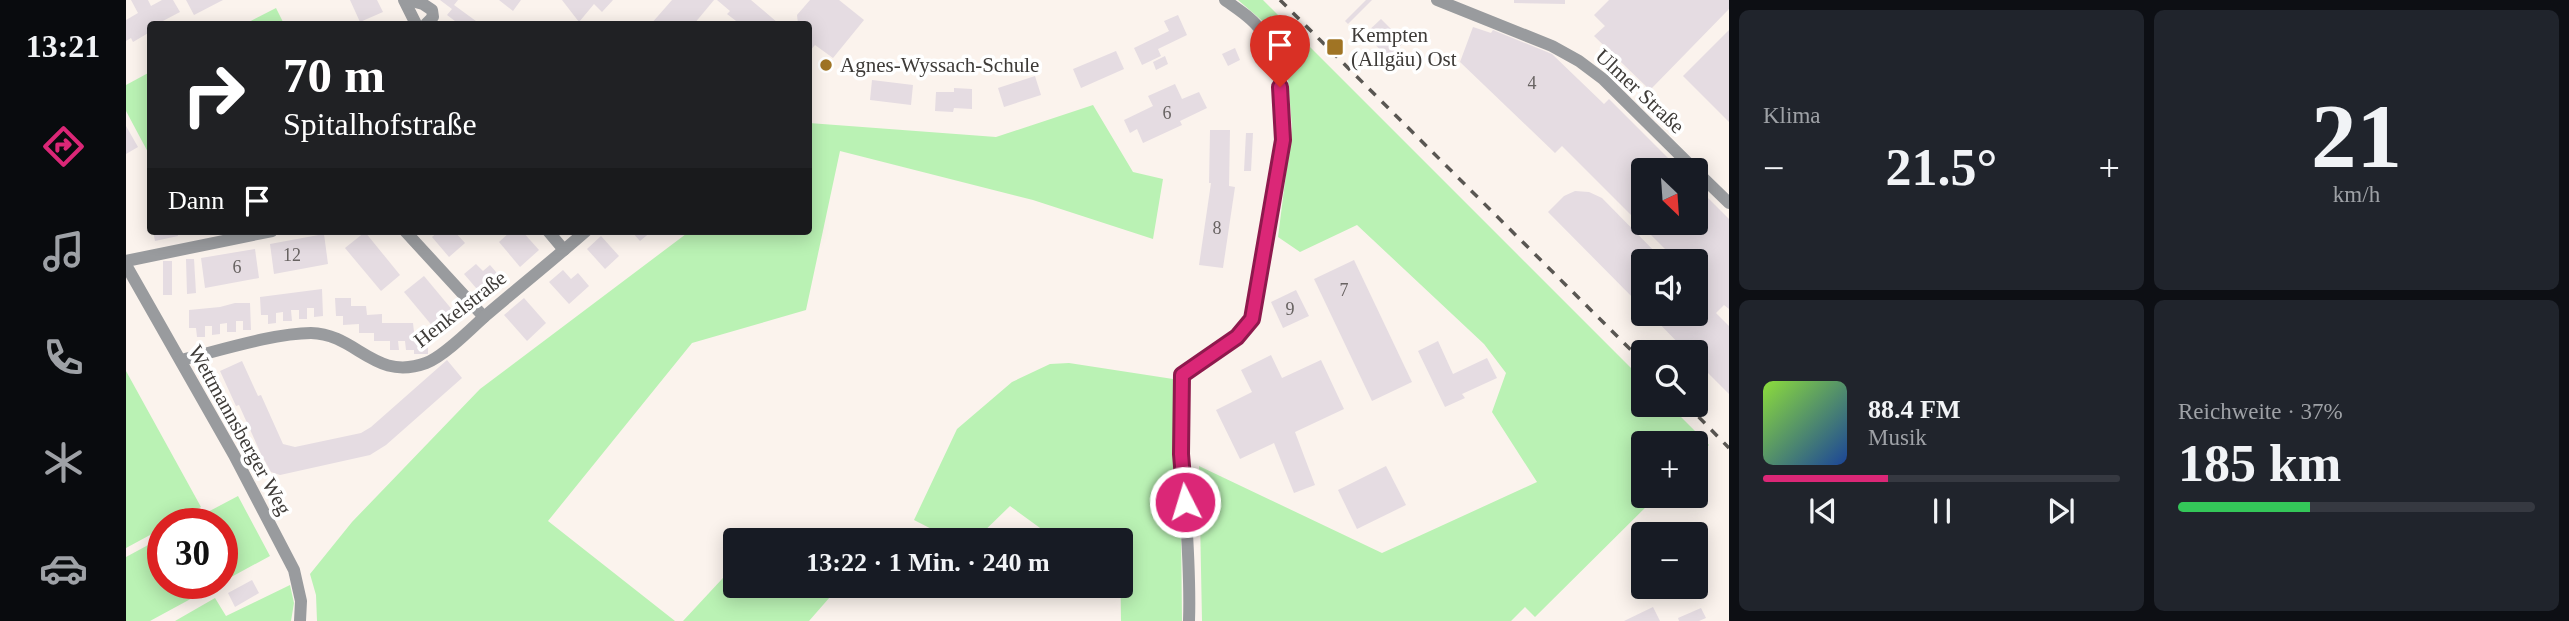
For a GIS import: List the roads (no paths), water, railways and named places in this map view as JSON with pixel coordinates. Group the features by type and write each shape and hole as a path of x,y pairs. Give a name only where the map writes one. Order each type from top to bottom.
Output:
{"street":[{"path":"406,0 415,21"},
{"path":"406,0 423,4 432,10 433,17 429,21"},
{"path":"1189,621 1188,526 1181,454 1182,375 1237,337 1252,319 1283,140 1277,62 1270,45 1255,23 1225,0"},
{"name":"Ulmer Straße","path":"1437,0 1552,46 1579,61 1602,79 1683,158"},
{"name":"Ulmer Straße","path":"1708,183 1729,203"},
{"path":"126,263 254,235"},
{"path":"409,235 484,317"},
{"path":"551,235 564,250"},
{"name":"Henkelstraße","path":"181,360 290,335 312,333 330,335 376,362 397,368 426,363 581,235"},
{"name":"Wettmannsberger Weg","path":"126,263 234,455 293,570 301,601 300,621"}],"railway":[{"path":"1280,0 1631,350"},
{"path":"1699,417 1729,448"}],"place":[{"name":"Kempten (Allgäu) Ost","path":"1335,47"},
{"name":"Agnes-Wyssach-Schule","path":"826,65"}]}
